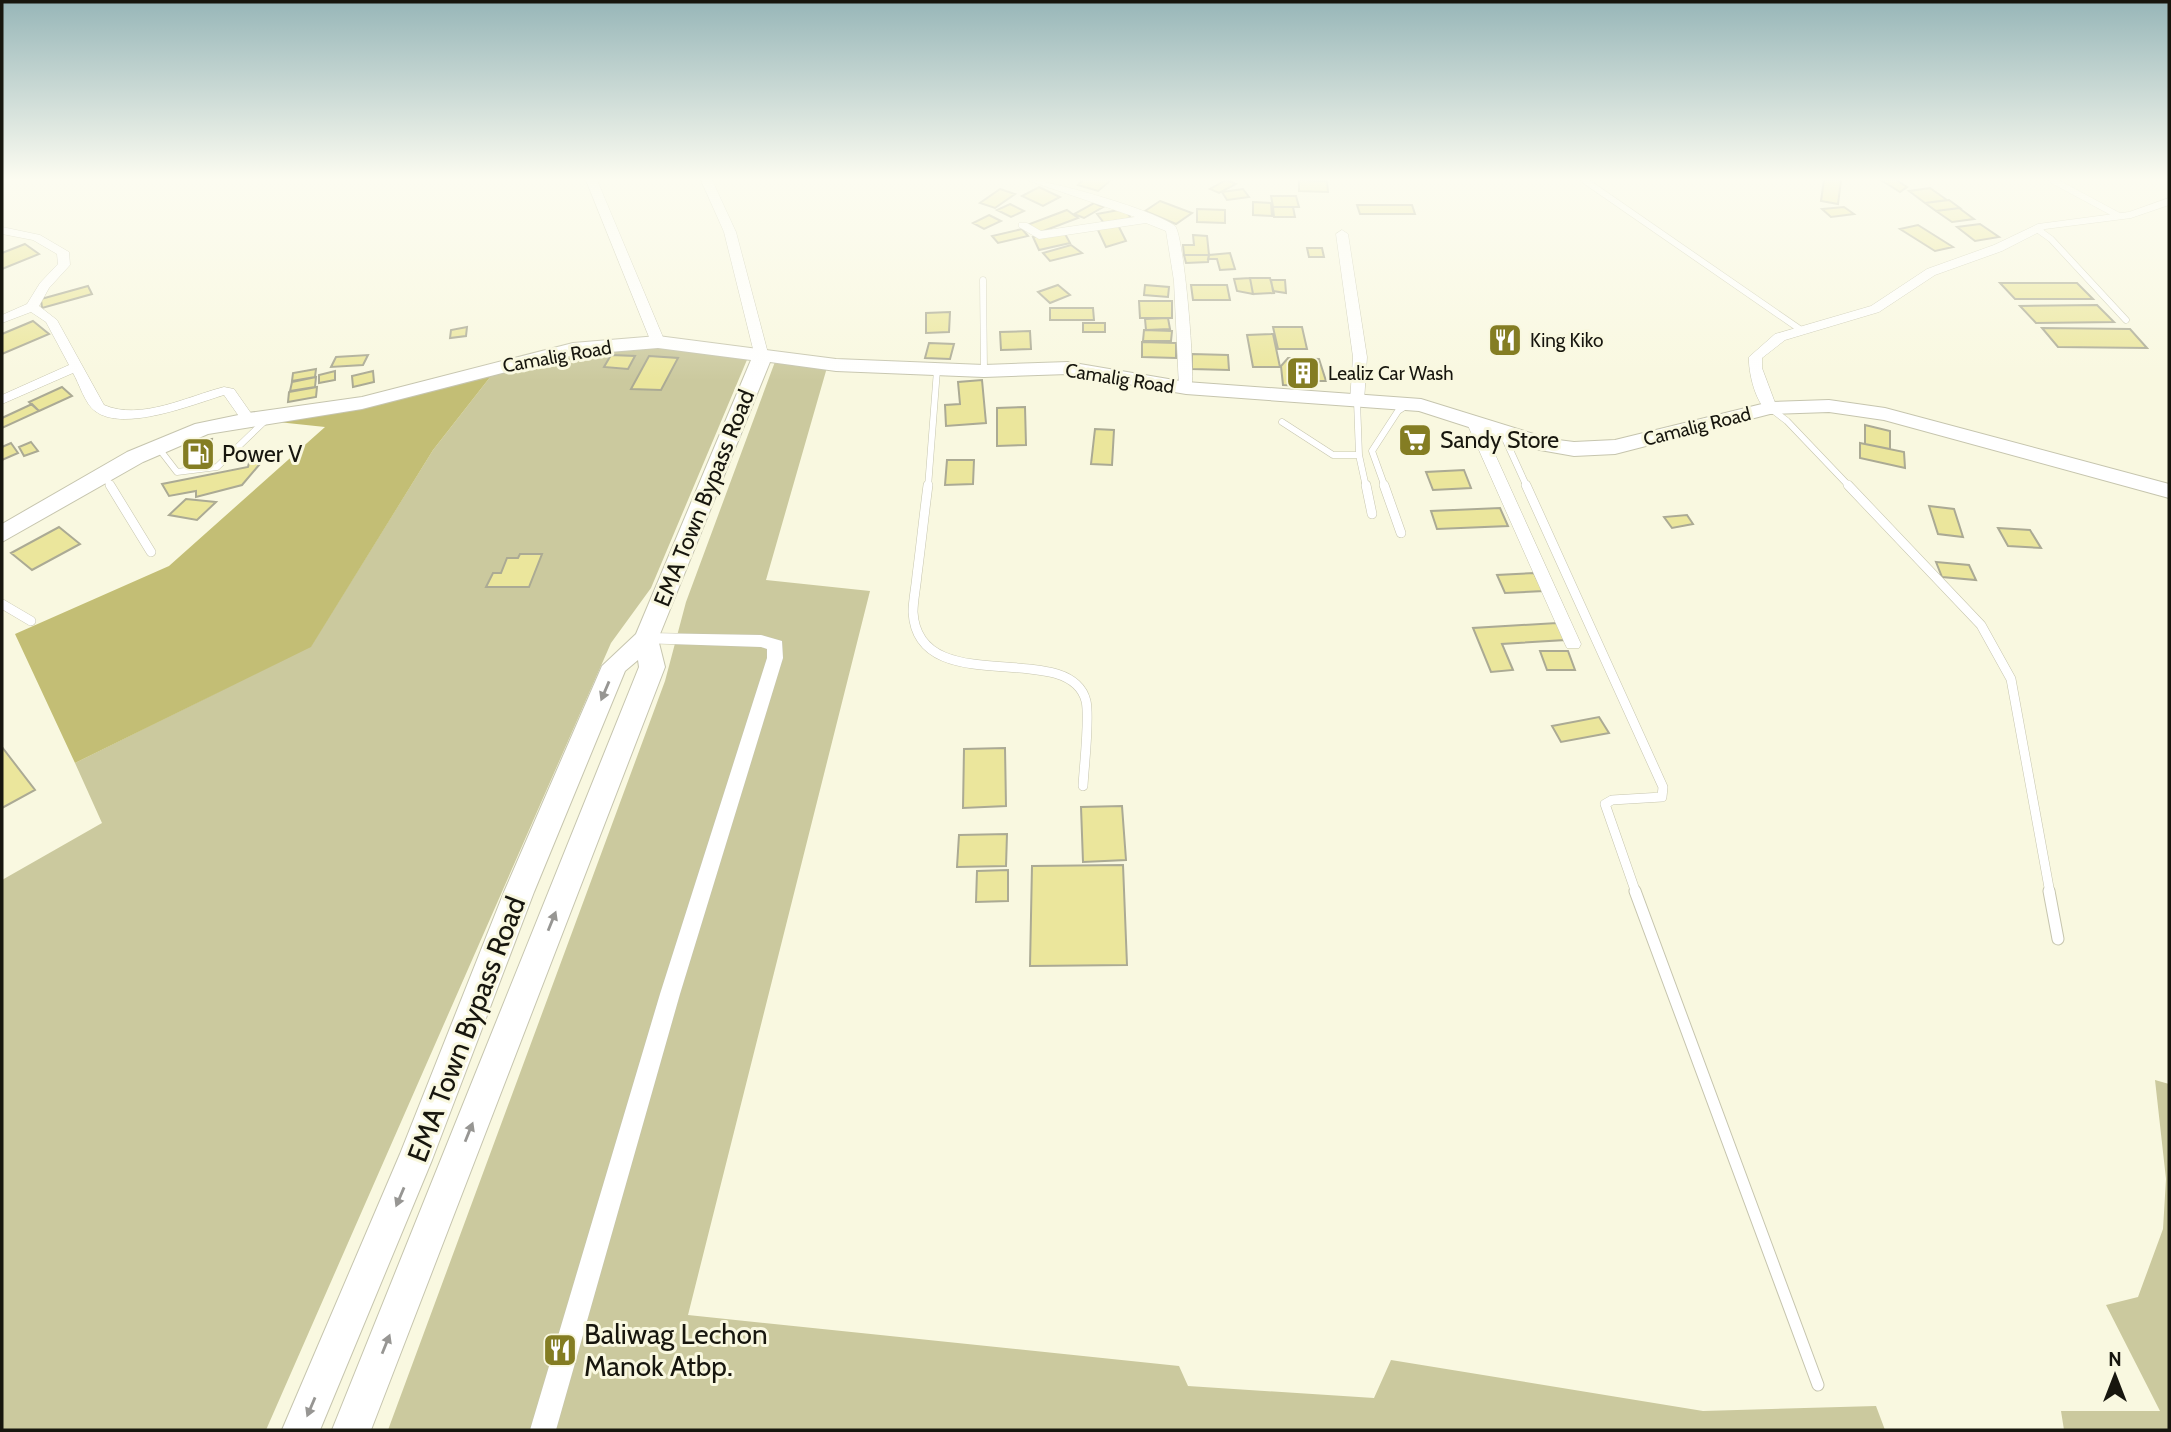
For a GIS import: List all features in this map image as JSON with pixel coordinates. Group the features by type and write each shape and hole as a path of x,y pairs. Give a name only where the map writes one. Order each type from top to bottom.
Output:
{"main road":[{"name":"Camalig Road","path":"2,534 156,446 202,429 248,419 362,403 573,349 658,342 836,365 984,371 1068,368 1186,388 1409,404 1434,407 1548,445 1594,450 1770,408 1829,406 1885,414 2169,491"},
{"name":"EMA Town Bypass Road","path":"302,1430 415,1160 519,892 615,667 646,639 762,357"},
{"name":"EMA Town Bypass Road","path":"352,1430 652,667 646,639"}],"street":[{"path":"2,319 32,307 44,286 64,265 63,252 54,247"},
{"path":"619,247 658,342"},
{"path":"734,247 762,357"},
{"path":"1176,247 1186,388"},
{"path":"1344,247 1360,357 1357,401"},
{"path":"1770,408 1755,368 1756,357 1780,337 1875,309 1931,272 2000,247"},
{"path":"32,307 51,320 104,411 131,413 167,407 224,391 229,392 248,419"},
{"path":"2,400 76,366"},
{"path":"1473,421 1573,644"},
{"path":"543,1430 670,994 775,658 776,645 761,640 646,639"}],"lane":[{"path":"1681,247 1801,330"},
{"path":"2058,247 2126,320"},
{"path":"984,281 984,371"},
{"path":"937,370 932,450 913,614 925,645 953,662 1010,669 1042,668 1074,682 1086,700 1083,786"},
{"path":"1357,401 1359,455 1372,514"},
{"path":"1401,533 1372,451 1398,411 1409,404"},
{"path":"1770,408 1787,421 1981,625 2011,679 2057,939"},
{"path":"156,446 177,472 217,467 270,416"},
{"path":"1282,422 1333,456 1359,455"},
{"path":"1500,430 1663,787 1662,797 1612,800 1605,804 1605,810 1818,1385"},
{"path":"104,475 151,552"},
{"path":"2,604 31,621"}],"shaded area":[{"path":"632,343 749,355 651,588 611,643 266,1430 2,1430 2,880 102,823 75,763 311,646 433,450 498,367"},
{"path":"776,359 828,364 766,580 870,591 688,1315 1179,1366 1188,1386 1374,1398 1391,1360 1703,1411 1876,1406 1885,1430 388,1430 665,681 686,602"},
{"path":"498,367 433,450 311,647 75,763 15,634 169,566 325,427 248,419 362,403"},
{"path":"2155,1080 2169,1084 2169,1430 2064,1430 2061,1411 2160,1411 2106,1305 2138,1297 2163,1229 2166,1179"}],"building":[{"path":"18,247 29,247 39,254 2,269 2,253"},
{"path":"1074,247 1082,253 1050,261 1043,253"},
{"path":"1183,247 1208,247 1209,255 1184,255"},
{"path":"1928,247 1953,247 1935,251"},
{"path":"1307,248 1322,248 1324,257 1309,257"},
{"path":"1230,253 1235,269 1220,270 1217,259 1208,259 1209,255"},
{"path":"1184,255 1209,255 1208,262 1186,263"},
{"path":"1250,278 1253,294 1237,291 1234,279"},
{"path":"1250,278 1270,278 1274,293 1253,294"},
{"path":"1271,280 1285,280 1286,293 1273,291"},
{"path":"2000,283 2077,283 2093,299 2015,299"},
{"path":"1058,285 1070,295 1050,303 1038,292"},
{"path":"1145,285 1169,287 1168,297 1144,295"},
{"path":"1191,285 1227,285 1230,300 1193,300"},
{"path":"88,286 92,294 42,308 41,299"},
{"path":"1139,301 1172,301 1172,318 1140,318"},
{"path":"2097,305 2114,322 2036,323 2020,306"},
{"path":"1050,308 1093,308 1094,320 1050,320"},
{"path":"950,312 949,332 926,333 926,313"},
{"path":"1168,318 1170,329 1146,330 1145,319"},
{"path":"33,321 49,334 2,354 2,334"},
{"path":"1083,323 1105,323 1105,332 1083,332"},
{"path":"467,327 466,336 450,338 451,330"},
{"path":"1273,327 1302,327 1307,349 1278,349"},
{"path":"2042,328 2130,329 2147,348 2058,347"},
{"path":"1144,330 1172,331 1171,341 1143,341"},
{"path":"1030,331 1031,349 1001,350 1000,332"},
{"path":"1273,334 1280,367 1253,367 1247,335"},
{"path":"1142,342 1176,343 1176,358 1142,357"},
{"path":"929,343 954,344 950,359 925,358"},
{"path":"1192,354 1228,355 1229,370 1192,369"},
{"path":"368,355 363,365 331,367 336,357"},
{"path":"611,355 635,356 628,369 604,367"},
{"path":"649,356 678,358 661,390 631,389"},
{"name":"Lealiz Car Wash","path":"1288,358 1319,359 1326,381 1306,381 1307,386 1283,385 1281,366"},
{"path":"316,369 315,377 292,381 293,373"},
{"path":"335,371 335,380 319,383 319,375"},
{"path":"373,371 374,382 353,387 352,376"},
{"path":"316,377 315,387 290,391 292,382"},
{"path":"982,380 986,423 946,426 945,405 960,404 958,382"},
{"path":"62,387 72,396 39,411 29,402"},
{"path":"317,387 316,397 288,402 289,392"},
{"path":"32,404 39,411 2,428 2,418"},
{"path":"1025,407 1026,445 997,446 997,408"},
{"path":"1865,425 1890,431 1890,449 1865,444"},
{"path":"1095,429 1114,430 1112,465 1091,464"},
{"name":"Power V","path":"212,439 207,465 184,469 189,443"},
{"path":"31,442 38,451 24,456 19,447"},
{"path":"11,443 18,453 2,460 2,447"},
{"path":"1860,443 1904,452 1905,468 1860,458"},
{"path":"270,452 242,485 196,497 196,491 169,496 162,484 248,467 251,455"},
{"path":"947,460 974,460 973,484 945,485"},
{"path":"1464,470 1471,488 1433,490 1426,472"},
{"path":"186,499 216,502 197,520 169,515"},
{"path":"1929,506 1954,509 1963,537 1938,534"},
{"path":"1500,508 1508,526 1437,529 1431,511"},
{"path":"1687,515 1693,524 1672,528 1664,517"},
{"path":"59,527 80,544 32,570 11,553"},
{"path":"1998,528 2030,530 2041,548 2008,546"},
{"path":"520,554 542,554 529,587 486,587 493,573 501,573 507,558 518,558"},
{"path":"1936,562 1969,565 1976,580 1942,577"},
{"path":"1534,573 1543,591 1505,593 1497,575"},
{"path":"1557,623 1565,640 1502,644 1513,670 1491,672 1473,628"},
{"path":"1540,651 1568,651 1575,670 1547,670"},
{"path":"1599,717 1609,733 1561,742 1552,726"},
{"path":"2,747 35,790 2,808"},
{"path":"1005,748 1006,806 963,808 964,749"},
{"path":"1122,806 1126,860 1083,862 1081,807"},
{"path":"1007,834 1006,866 957,867 959,835"},
{"path":"1123,865 1127,965 1030,966 1032,866"},
{"path":"1008,870 1008,901 976,902 977,871"}],"place":[{"name":"King Kiko","path":"1505,340"},
{"name":"Lealiz Car Wash","path":"1303,373"},
{"name":"Sandy Store","path":"1415,440"},
{"name":"Power V","path":"198,454"},
{"name":"Baliwag Lechon Manok Atbp.","path":"560,1350"}]}
